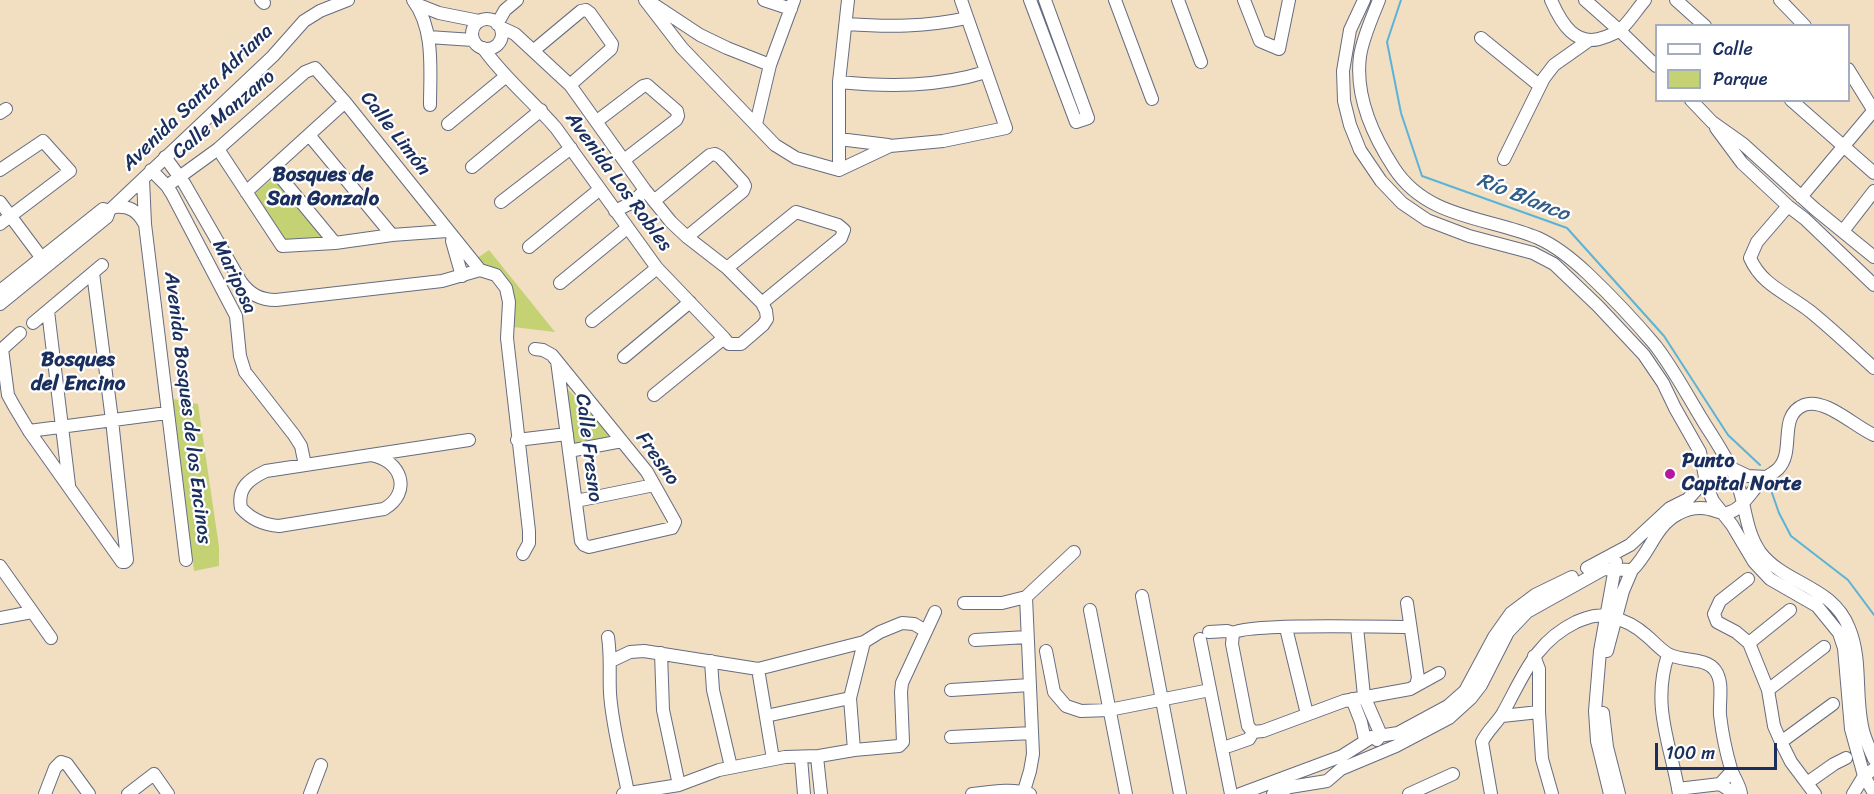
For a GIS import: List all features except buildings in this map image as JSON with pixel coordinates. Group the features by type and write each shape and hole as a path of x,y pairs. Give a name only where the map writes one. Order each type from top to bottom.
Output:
{"street":[{"name":"Avenida Santa Adriana","path":"0,304 107,217 112,209 165,157 273,56 304,21 320,11 348,0"},
{"path":"428,37 492,48 501,37 499,26 505,5 517,0"},
{"path":"646,0 700,35 770,65"},
{"path":"646,0 682,48 775,145 796,158 839,170 890,146"},
{"path":"756,124 770,65 792,4 764,0"},
{"path":"839,170 839,82 848,0"},
{"path":"839,139 890,146 944,141 1006,128 961,0"},
{"path":"1115,0 1152,99"},
{"path":"1178,0 1201,62"},
{"path":"1247,1 1260,41 1279,49 1289,0"},
{"path":"1364,0 1350,30 1343,71 1344,101 1360,150 1402,203 1427,220 1469,236 1533,253 1554,264 1637,347 1657,372 1700,452 1709,494 1761,570 1770,579 1817,606 1839,633 1844,648 1851,729 1869,773 1874,793"},
{"path":"1379,0 1366,33 1360,54 1359,69 1362,97 1382,148 1396,171 1414,192 1435,206 1538,239 1563,252 1585,271 1655,345 1731,468 1747,522 1760,551 1773,565 1823,594 1849,625 1855,645 1862,726 1874,759"},
{"path":"1551,0 1562,22 1570,31 1588,41"},
{"path":"1585,0 1620,30 1655,65"},
{"path":"1503,159 1540,86 1554,65 1588,41 1597,40 1620,30 1645,0"},
{"path":"1676,0 1703,24"},
{"path":"415,2 439,13 479,21 487,19 499,26"},
{"path":"415,2 423,17 428,37 430,105"},
{"path":"1046,2 1088,118 1076,122 1031,4 1046,2"},
{"path":"1780,2 1803,24"},
{"path":"534,51 581,11 586,10 590,13 612,44 610,49 570,85"},
{"path":"847,24 916,26 967,18"},
{"path":"478,44 473,29 479,21"},
{"name":"Avenida Los Robles","path":"499,26 515,34 570,85 654,201 687,237 727,268 762,303"},
{"path":"1481,38 1540,86"},
{"name":"Avenida Los Robles","path":"478,44 505,77 541,110 657,268 724,338"},
{"path":"1346,50 1360,54"},
{"name":"Calle Limón","path":"305,72 315,68 320,71 480,270 496,275 506,288 509,302 507,338 529,531 529,543 523,554"},
{"name":"Calle Manzano","path":"169,190 221,153 305,72"},
{"path":"839,82 903,86 959,80 986,72"},
{"path":"1801,196 1874,110 1850,72"},
{"path":"448,124 505,77"},
{"path":"597,122 647,85 677,111 676,120 624,160"},
{"path":"246,192 345,102"},
{"path":"1693,102 1712,122 1736,156 1874,285"},
{"path":"1793,102 1874,173"},
{"path":"472,167 541,110"},
{"path":"1712,122 1743,144 1815,209 1871,254 1856,267"},
{"path":"309,135 392,235"},
{"path":"0,170 43,141 70,171 5,220"},
{"path":"501,202 571,148"},
{"path":"221,153 282,246 448,232"},
{"path":"654,201 710,155 715,154 720,157 745,186 743,191 687,237"},
{"path":"165,157 182,181 241,282 257,297 276,300 442,281 480,270"},
{"path":"273,168 335,243"},
{"path":"1762,182 1772,170"},
{"name":"Mariposa","path":"147,175 169,190 236,316 240,356 245,372 294,435 301,446 305,465"},
{"name":"Avenida Bosques de los Encinos","path":"147,175 145,224 186,560"},
{"path":"529,247 600,189"},
{"path":"615,211 633,202 645,190"},
{"path":"1843,231 1874,191"},
{"path":"0,202 5,220 41,257"},
{"path":"1788,206 1757,242 1750,258 1755,270 1770,285 1809,310 1874,368"},
{"path":"112,209 129,207 134,209 145,224"},
{"name":"Avenida Santa Adriana","path":"0,291 103,209 112,209"},
{"path":"1805,219 1815,209"},
{"path":"654,395 724,338 729,344 741,344 764,325 767,319 762,303 841,238 844,230 838,225 796,212 727,268"},
{"path":"1469,236 1474,220"},
{"path":"560,283 627,228"},
{"name":"Calle Limón","path":"448,232 462,276"},
{"path":"592,321 657,268"},
{"path":"0,384 29,431 122,562 125,562 127,560 98,269 33,323"},
{"path":"1575,283 1585,271"},
{"path":"624,357 690,302"},
{"path":"48,311 69,486"},
{"path":"8,395 1,350 20,333"},
{"name":"Fresno","path":"535,349 546,351 557,361 622,441 647,472 675,522 672,528 589,547 581,541"},
{"name":"Calle Fresno","path":"557,361 581,541"},
{"path":"1610,794 1599,750 1595,711 1596,678 1610,621 1632,570 1661,528 1677,515 1699,508 1709,508 1723,513 1735,510 1783,462 1788,422 1791,416 1803,406 1808,404 1825,406 1874,435"},
{"path":"29,431 167,413"},
{"path":"517,436 566,430"},
{"path":"371,455 386,459 394,465 399,474 398,494 384,509 279,526 256,520 241,508 239,498 251,479 267,471 305,465 469,440"},
{"path":"569,451 622,441"},
{"path":"1240,794 1342,756 1365,740 1398,733 1412,727 1456,701 1465,691 1494,637 1511,613 1535,595 1630,545 1670,508 1696,492 1707,479 1718,471 1731,468 1748,476 1766,477"},
{"path":"576,501 654,485"},
{"path":"1630,545 1638,552 1641,559"},
{"path":"964,603 1002,603 1026,597 1074,552"},
{"path":"1617,553 1611,585 1603,703 1607,747 1619,794"},
{"path":"0,566 51,638"},
{"path":"1273,794 1290,788 1320,786 1341,769 1396,746 1456,713 1481,685 1502,642 1518,620 1538,605 1596,572 1608,568 1632,570"},
{"path":"1596,572 1605,577 1611,585 1623,591"},
{"path":"1748,579 1720,601 1714,614 1717,622 1736,632 1749,643 1768,690 1774,726 1791,762 1815,794"},
{"path":"1142,596 1179,794"},
{"path":"972,794 1005,793 1015,790 1026,793 1033,753 1026,597"},
{"path":"1407,603 1418,678 1416,685"},
{"path":"1090,610 1126,794"},
{"path":"1749,643 1790,610"},
{"path":"0,618 32,612"},
{"path":"622,794 679,784 731,767 773,759 817,757 854,750 899,746 903,742 902,682 935,612"},
{"path":"1491,794 1482,742 1484,737 1502,716 1534,656 1554,635 1591,616 1610,621 1653,641 1668,654 1711,666 1716,671 1719,679 1720,714 1732,771 1741,794"},
{"path":"611,661 630,652 644,651 758,669 864,642 902,623 914,624 926,631"},
{"path":"1357,627 1358,697 1367,720 1381,735"},
{"path":"1231,794 1210,690 1204,635 1227,631 1233,633 1240,630 1286,628 1410,627"},
{"path":"1286,628 1307,714"},
{"path":"1233,633 1232,644 1248,726 1253,732"},
{"path":"608,637 611,661 610,693 628,794"},
{"path":"975,640 1027,637"},
{"path":"854,750 850,698 864,642"},
{"path":"1768,690 1824,647"},
{"path":"1046,651 1054,692 1066,706 1081,711 1110,710 1210,690"},
{"path":"660,653 663,710 679,784"},
{"path":"1668,654 1663,670 1661,697 1664,733 1679,792 1720,783 1732,771"},
{"path":"1534,656 1539,669 1542,759 1552,794"},
{"path":"711,661 713,690 731,767"},
{"path":"758,669 773,759"},
{"path":"1253,732 1263,731 1358,697 1410,688 1439,673"},
{"path":"951,690 1030,685"},
{"path":"766,716 850,698"},
{"path":"1781,742 1833,704"},
{"path":"1502,716 1539,712"},
{"path":"1365,740 1367,720"},
{"path":"1229,746 1249,739 1253,732"},
{"path":"951,737 1032,733"},
{"path":"1357,761 1361,754 1381,735"},
{"path":"817,757 821,794"},
{"path":"801,758 804,794"},
{"path":"1807,783 1834,764 1846,759"},
{"path":"45,794 55,768 62,762 67,764 89,794"},
{"path":"310,794 321,765"},
{"path":"1320,765 1315,773 1320,786 1331,794"},
{"path":"1853,794 1869,773"},
{"path":"128,794 154,774 168,794"},
{"path":"1409,794 1428,791 1452,774"},
{"path":"1720,783 1736,794"}],"green space":[{"path":"276,176 322,237 280,241 253,195"},
{"path":"489,250 555,332 513,327 510,292 476,259"},
{"path":"563,384 613,439 574,446"},
{"path":"173,399 198,404 219,547 219,566 194,571"}],"waterway":[{"name":"Río Blanco","path":"1401,0 1387,42 1401,113 1422,176 1567,228 1664,336 1728,435 1760,465"},
{"name":"Río Blanco","path":"1772,493 1791,536 1848,580 1874,615"}],"place":[{"name":"Punto Capital Norte","path":"1670,474"}],"district":[{"name":"Bosques de San Gonzalo","path":"323,188"},
{"name":"Bosques del Encino","path":"78,373"}]}
